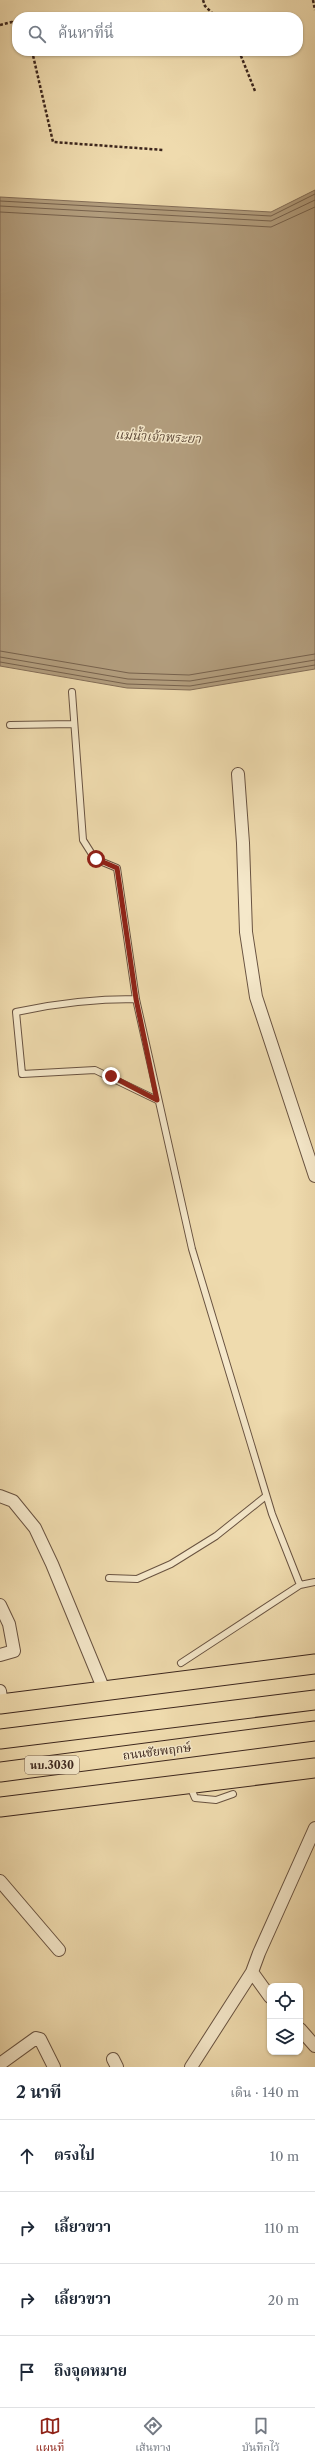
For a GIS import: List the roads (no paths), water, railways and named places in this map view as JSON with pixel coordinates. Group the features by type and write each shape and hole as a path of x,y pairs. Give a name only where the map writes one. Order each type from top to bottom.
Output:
{"main road":[{"path":"1,1700 104,1690 315,1664"},
{"path":"0,1739 99,1725 315,1700"},
{"name":"ถนนชัยพฤกษ์","path":"0,1772 315,1731"},
{"path":"0,1807 189,1782 315,1768"}],"street":[{"path":"238,774 243,843 246,932 256,997 315,1176"},
{"path":"0,1496 13,1501 35,1528 52,1564 104,1690"},
{"path":"0,1605 9,1624 14,1651 0,1655"},
{"path":"191,2067 252,1972 259,1952 315,1828"},
{"path":"0,1881 59,1950"},
{"path":"252,1972 267,1993"},
{"path":"303,2032 315,2046"},
{"path":"0,2064 36,2038 40,2039 54,2067"}],"lane":[{"path":"72,692 83,840 96,859 117,868 136,999 157,1100 192,1249 266,1496 300,1584"},
{"path":"10,725 74,724"},
{"path":"136,999 102,999 60,1002 16,1012 22,1074 95,1070 157,1100"},
{"path":"109,1578 137,1580 171,1564 216,1536 266,1496"},
{"path":"181,1664 300,1584 315,1582"},
{"path":"189,1782 195,1798 216,1800 233,1794"}],"water":[{"name":"แม่น้ำเจ้าพระยา","path":"315,190 315,669 190,690 127,688 0,666 0,197 271,212"}]}
